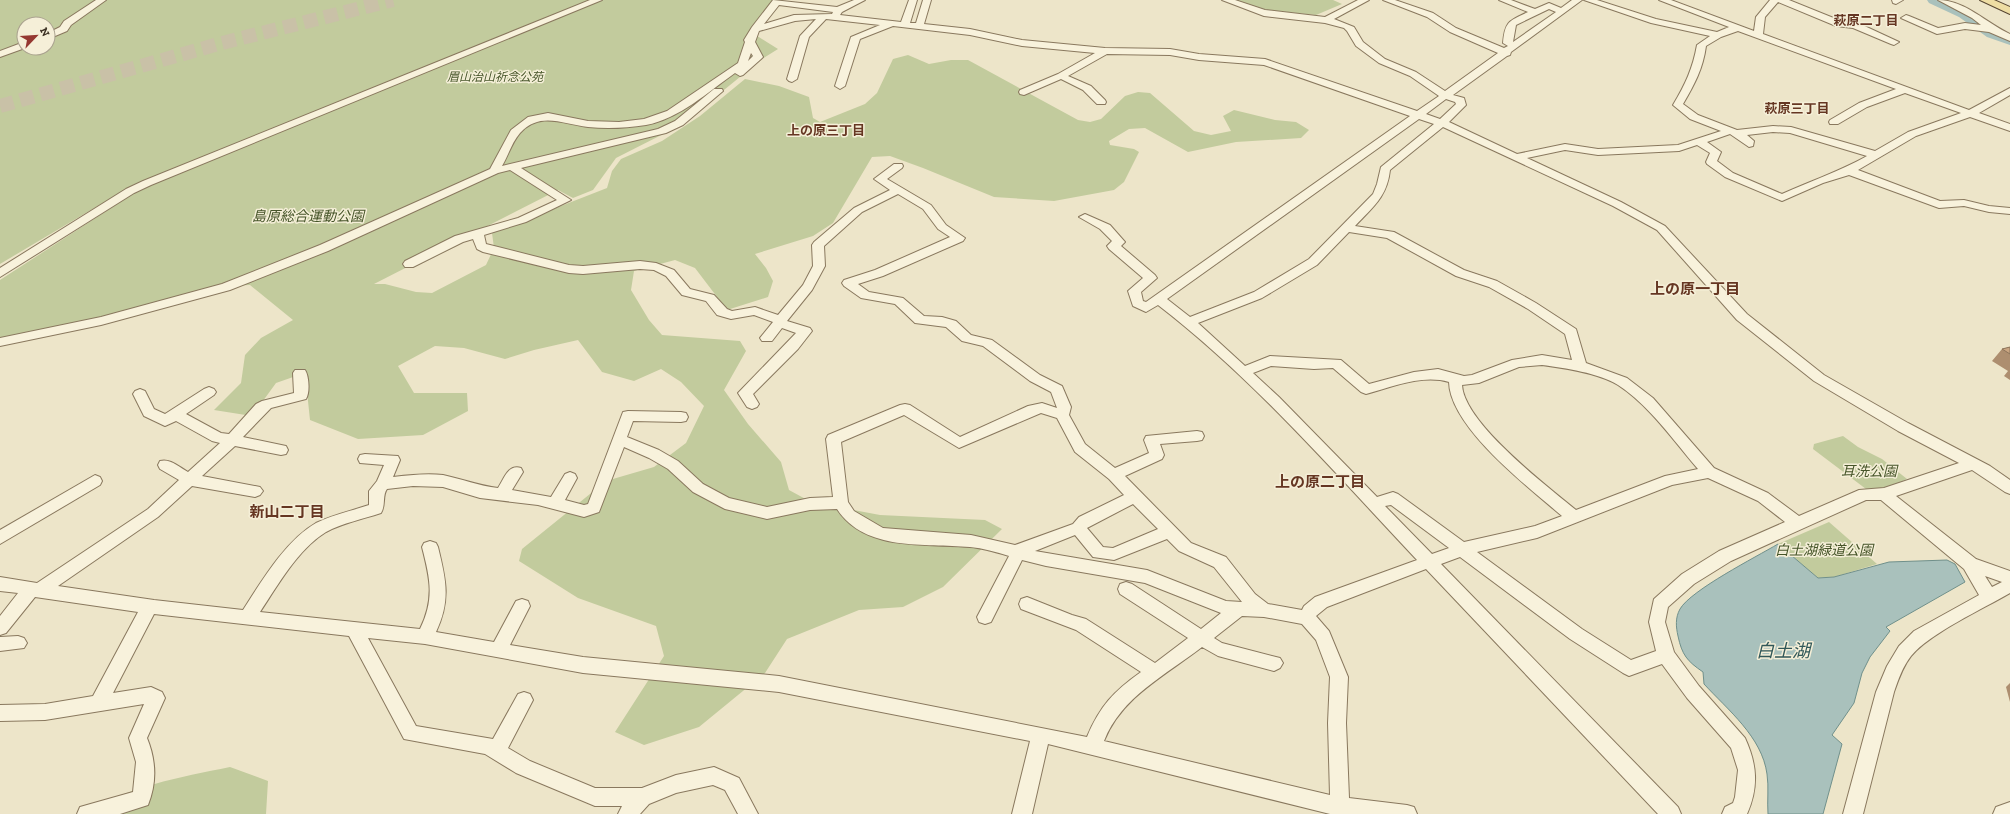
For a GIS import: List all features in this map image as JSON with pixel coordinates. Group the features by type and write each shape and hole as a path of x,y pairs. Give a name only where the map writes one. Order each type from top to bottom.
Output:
{"main road":[{"path":"1985,0 2010,11"}],"street":[{"path":"56,32 64,29 67,23 102,0"},
{"path":"0,273 130,191 147,183 598,0"},
{"path":"752,35 794,18 824,16 836,13 861,0"},
{"path":"904,26 913,0"},
{"path":"919,27 927,0"},
{"path":"1188,322 1258,295 1313,262 1378,195 1384,184 1385,169 1442,124 1461,105 1460,100 1446,96 1413,74 1382,61 1359,44 1349,28 1326,20 1264,14 1226,0"},
{"path":"1326,20 1365,0"},
{"path":"1388,0 1430,15 1453,30 1507,53"},
{"path":"1503,0 1535,12"},
{"path":"1085,217 1106,227 1106,230 1119,242 1113,246 1151,278 1134,291 1137,302 1146,308 1507,53 1578,0"},
{"path":"1588,0 1654,21 1718,35"},
{"path":"1663,0 1903,90 2010,128"},
{"path":"1758,36 1761,17 1775,0"},
{"path":"1781,0 1839,24 1855,25 1894,42"},
{"path":"1942,0 1975,16 1990,29"},
{"path":"494,171 515,132 532,119 548,116 588,124 619,125 646,122 671,113 737,69 746,58 752,35 777,1 891,24 970,32 1022,43 1105,51 1170,52 1199,57 1264,62 1442,124 1617,204 1661,228 1742,317 1819,378 1903,427 1972,464 2010,488"},
{"path":"1516,46 1508,43 1511,25 1549,6 1562,11"},
{"path":"792,79 805,36 824,16"},
{"path":"1906,18 1937,31 1957,27 1976,27 1990,29 2010,38"},
{"path":"840,86 856,37 891,24"},
{"path":"1736,28 1718,35 1702,45 1699,63 1694,76 1678,105 1692,115 1733,132 1749,141 1749,144"},
{"path":"0,342 100,321 232,285 324,248 494,171 651,134 670,128 679,123 758,59 758,54 752,35"},
{"path":"0,54 16,48"},
{"path":"1024,92 1044,82 1061,76 1105,51"},
{"path":"1061,76 1086,88 1101,102"},
{"path":"1834,122 1863,105 1903,90"},
{"path":"1698,142 1716,152 1711,162 1727,174 1780,198 1849,171 1877,156 1912,134 1969,114 2010,90"},
{"path":"1516,157 1565,147 1598,152 1656,151 1679,148 1733,132 1773,129 1791,130 1877,156"},
{"path":"898,166 880,180 927,207 942,227 959,238 879,273 848,284 865,295 899,300 920,320 933,322 942,321 951,324 967,338 987,343 1034,378 1058,390 1064,407 1062,415"},
{"path":"409,264 459,239 527,218 565,200 512,167"},
{"path":"1849,171 1939,205 1964,203 1989,209 2010,211"},
{"path":"767,338 808,287 819,266 818,246 858,210 898,190"},
{"path":"1346,228 1390,235 1460,273 1493,284 1532,306 1571,332 1580,366"},
{"path":"477,233 481,246 487,249 569,269 640,265 656,267 670,273 686,292 710,298 722,312 731,315 756,311 805,331 793,346 745,393 752,404"},
{"path":"1158,299 1188,322 1274,400 1671,814"},
{"path":"1244,372 1270,361 1314,364 1336,362 1366,389 1438,374 1464,380 1474,380 1517,363 1542,360 1580,366 1622,381 1648,401 1709,472 1763,497 1798,523"},
{"path":"0,628 34,590 153,513 231,441 261,408 267,404 300,396 300,373"},
{"path":"1456,378 1457,395 1468,415 1482,433 1507,459 1574,517"},
{"path":"140,394 149,412 165,421 209,392"},
{"path":"1264,610 1249,599 1220,562 1185,547 1114,475 1080,448 1062,415 1042,408 1032,410 959,443 943,435 905,409 853,429 833,439 841,503 849,515 879,533 894,536 970,541 1018,551 1046,560 1147,578 1224,608 1264,610 1307,618 1323,636 1339,677 1337,723 1339,810"},
{"path":"175,414 217,437 281,450"},
{"path":"383,484 413,480 443,481 480,492 502,494 555,503 584,511 594,508 621,440 628,416 681,417"},
{"path":"1114,475 1157,455 1151,440 1197,436"},
{"path":"621,440 654,454 672,465 698,488 725,503 768,513 810,504 841,503"},
{"path":"247,618 265,589 311,535 329,524 376,509 377,491 383,484 393,460 365,458"},
{"path":"1732,814 1740,809 1744,797 1747,770 1739,744 1693,692 1666,655 1657,622 1660,604 1688,579 1725,556 1798,523 1864,494 1884,494 1972,464"},
{"path":"165,465 190,480 255,491"},
{"path":"502,494 516,472"},
{"path":"1307,618 1310,611 1321,602 1429,561 1463,549 1537,532 1657,484 1709,472"},
{"path":"555,503 570,478"},
{"path":"0,538 95,481"},
{"path":"1884,494 1970,564 2010,578"},
{"path":"985,617 1018,551 1078,528 1084,521 1136,496"},
{"path":"1374,504 1393,498 1576,634 1629,668 1666,655"},
{"path":"1078,528 1099,553 1114,554 1169,531"},
{"path":"425,637 439,605 438,580 430,547"},
{"path":"1970,564 1988,596"},
{"path":"0,584 149,607 425,637 583,665 779,684 1093,746 1339,810 1407,814"},
{"path":"1853,814 1885,692 1893,671 1905,651 1920,636 1988,596 2010,585"},
{"path":"1126,589 1218,649 1274,663"},
{"path":"1027,604 1070,622 1080,624 1155,672"},
{"path":"499,649 522,606"},
{"path":"98,703 149,607"},
{"path":"1093,746 1103,720 1126,692 1240,609"},
{"path":"355,630 410,733 488,746 522,767 595,797 642,797 676,784 714,776 732,784 748,814"},
{"path":"0,644 18,643"},
{"path":"0,713 45,712 151,695 156,698 138,738 146,756 147,766 141,799 87,814"},
{"path":"496,751 524,700"},
{"path":"1022,814 1041,735"},
{"path":"628,814 642,797"},
{"path":"2003,814 2010,811"}],"green space":[{"path":"0,0 773,0 749,31 778,49 762,59 681,125 616,158 593,190 573,198 558,190 374,284 385,284 416,292 432,293 486,265 494,248 492,233 607,188 612,171 621,159 662,141 700,116 745,79 779,86 809,97 813,118 820,122 865,104 877,93 893,59 908,55 929,64 951,60 968,60 1078,120 1090,122 1101,119 1125,96 1138,92 1150,93 1194,131 1211,135 1231,131 1223,116 1234,110 1275,120 1296,122 1309,130 1301,138 1236,142 1188,152 1145,128 1129,129 1109,141 1110,145 1134,149 1139,152 1124,182 1114,190 1054,201 994,197 890,156 872,157 833,223 813,236 755,254 766,268 773,281 768,297 727,310 695,268 675,260 634,271 631,290 649,320 662,335 740,341 746,351 724,390 748,424 781,462 789,490 811,502 880,515 985,520 1002,529 943,587 903,607 859,610 787,639 765,673 699,727 644,745 615,732 664,656 656,626 578,598 519,561 522,549 606,481 654,467 686,443 704,406 681,382 661,369 634,381 602,372 578,340 534,350 505,359 464,348 435,346 398,366 414,393 467,393 468,411 423,435 358,439 310,420 306,382 296,376 276,383 252,416 214,410 241,383 245,355 261,338 293,320 250,285 224,286 97,318 0,339 0,280 148,184 223,154 133,185 0,264"},
{"path":"1236,0 1333,0 1342,4 1316,15 1267,10 1245,5"},
{"name":"耳洗公園","path":"1843,436 1858,447 1882,459 1907,479 1887,488 1866,489 1813,449 1814,444"},
{"name":"白土湖緑道公園","path":"1829,522 1877,564 1834,577 1818,578 1778,544"},
{"path":"230,767 268,781 266,814 83,814 135,790 173,779"}],"water":[{"name":"白土湖","path":"1778,544 1818,578 1834,577 1889,562 1947,560 1955,564 1965,582 1886,627 1890,631 1870,657 1862,673 1854,703 1832,735 1842,744 1823,814 1768,814 1767,774 1764,761 1758,748 1743,725 1704,684 1703,672 1689,661 1683,653 1677,633 1677,616 1686,601 1740,565"}],"building":[{"path":"2010,347 2010,354 2002,349"}],"waterway":[{"path":"1934,0 1964,14 1992,34 2010,41"}],"tunnel":[{"path":"0,106 222,43 393,0"}],"district":[{"name":"萩原二丁目","path":"1866,20"},
{"name":"萩原三丁目","path":"1797,108"},
{"name":"上の原三丁目","path":"826,130"},
{"name":"上の原一丁目","path":"1695,289"},
{"name":"上の原二丁目","path":"1320,482"},
{"name":"新山二丁目","path":"287,512"}],"park label":[{"name":"眉山治山祈念公苑","path":"495,77"},
{"name":"島原総合運動公園","path":"308,216"}]}
